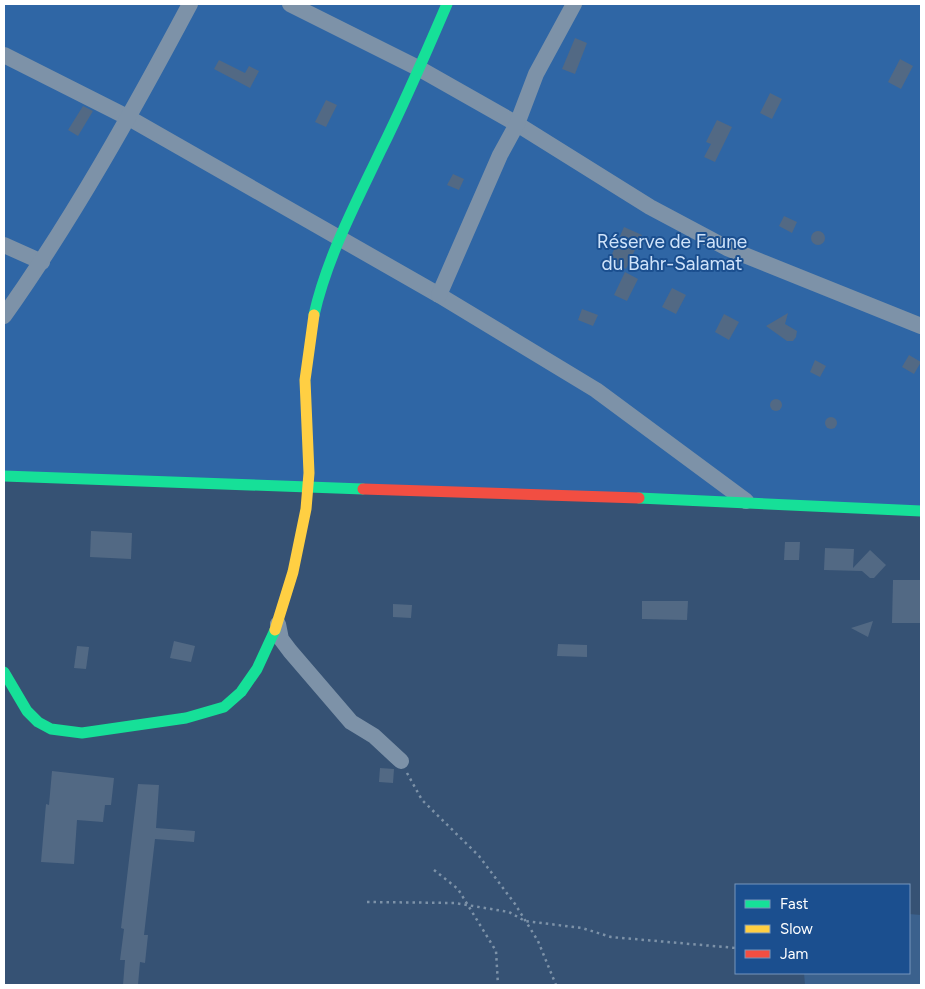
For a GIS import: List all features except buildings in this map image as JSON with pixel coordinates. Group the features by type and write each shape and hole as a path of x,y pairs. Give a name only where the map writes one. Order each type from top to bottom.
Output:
{"street":[{"path":"4,316 42,262 129,118 190,4"},
{"path":"290,4 420,69 517,124 650,207 727,248 921,326"},
{"path":"4,672 28,713 48,729 71,734 199,715 224,707 241,694 254,674 278,624 297,560 309,486 304,381 308,338 317,303 338,239 420,69 447,4"},
{"path":"439,295 500,156 517,124 536,74 574,4"},
{"path":"4,55 129,118 439,295 596,390 747,502"},
{"path":"4,245 42,262"},
{"path":"4,476 747,502 921,511"},
{"path":"278,624 281,639 351,722 374,736 401,761"}],"path":[{"path":"401,761 422,800 479,856 525,921 538,941 556,985"},
{"path":"434,870 458,889 496,951 498,985"},
{"path":"367,902 455,903 509,912 525,921 582,928 611,937 735,948"}],"green space":[{"name":"Réserve de Faune du Bahr-Salamat","path":"4,4 921,4 921,511 4,476"}],"shaded area":[{"path":"910,914 921,915 921,985 805,985 804,974 910,974"}],"traffic: fast":[{"path":"314,315 334,251 407,96 447,4"},
{"path":"4,476 363,489"},
{"path":"639,498 921,511"},
{"path":"4,672 27,711 38,722 51,729 82,733 186,718 224,707 241,692 257,669 275,630"}],"traffic: slow":[{"path":"275,630 293,572 306,509 309,473 305,380 314,315"}],"traffic: jam":[{"path":"363,489 639,498"}]}
